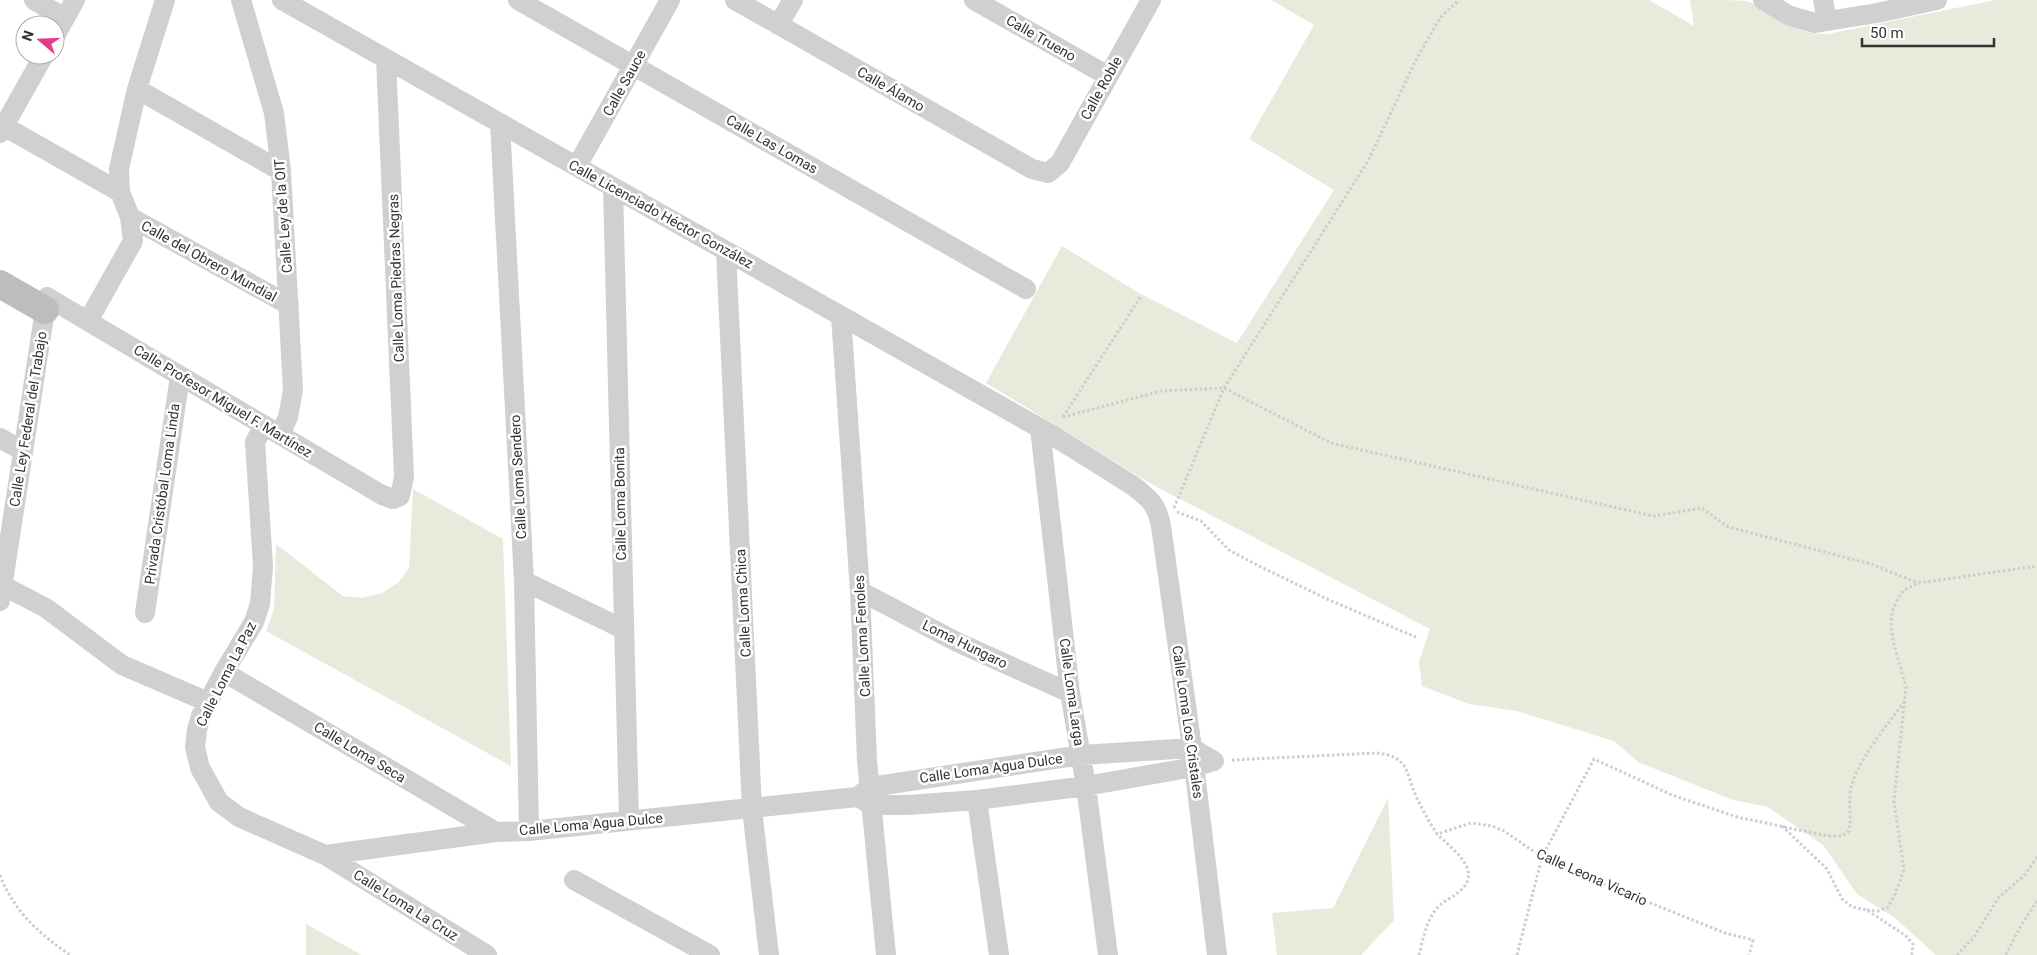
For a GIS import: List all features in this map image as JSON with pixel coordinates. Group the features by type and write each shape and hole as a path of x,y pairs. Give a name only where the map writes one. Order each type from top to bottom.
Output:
{"street":[{"path":"34,0 66,18 76,0"},
{"path":"88,321 133,241 130,217 120,192 119,170 137,89 165,0"},
{"name":"Calle Ley de la OIT","path":"241,0 274,112 280,170 293,390 288,417 272,430"},
{"name":"Calle Licenciado Héctor González","path":"282,0 1046,432 1144,494"},
{"name":"Calle Las Lomas","path":"518,0 1026,288"},
{"name":"Calle Sauce","path":"577,166 670,0"},
{"name":"Calle Álamo","path":"735,0 1032,169 1048,173"},
{"path":"778,25 792,0"},
{"name":"Calle Trueno","path":"974,0 1108,76"},
{"name":"Calle Roble","path":"1048,173 1060,163 1150,0"},
{"path":"1763,0 1802,21 1815,23 1877,13 1937,0"},
{"path":"1823,0 1827,21"},
{"name":"Calle Loma Piedras Negras","path":"386,59 404,477 400,496"},
{"path":"38,65 1,128 120,192"},
{"path":"137,89 280,170"},
{"name":"Calle Loma Sendero","path":"500,123 524,581 529,831"},
{"name":"Calle Loma Bonita","path":"613,187 623,629 630,820"},
{"name":"Calle del Obrero Mundial","path":"130,217 289,305"},
{"name":"Calle Loma Chica","path":"726,251 752,809 769,955"},
{"name":"Calle Profesor Miguel F. Martínez","path":"0,284 88,321 382,495 393,499 400,496"},
{"name":"Calle Ley Federal del Trabajo","path":"1,590 46,303"},
{"name":"Calle Loma Fenoles","path":"841,316 860,591 866,796 886,955"},
{"name":"Privada Cristóbal Loma Linda","path":"145,612 180,376"},
{"name":"Calle Loma La Paz","path":"272,430 255,442 263,566 260,604 254,622 208,702 197,730 196,747 200,768 219,802 239,817 325,855"},
{"name":"Calle Loma Larga","path":"1046,432 1070,694 1086,786 1108,955"},
{"path":"0,438 23,451"},
{"name":"Calle Loma Los Cristales","path":"1144,494 1158,510 1193,757 1217,955"},
{"path":"524,581 623,629"},
{"path":"1,590 46,608 122,665 208,702"},
{"name":"Loma Hungaro","path":"860,591 957,642 1070,694"},
{"name":"Calle Loma Seca","path":"224,672 496,832"},
{"name":"Calle Loma Agua Dulce","path":"325,855 496,832 529,831 866,796 906,781 1081,755 1193,757 1214,761"},
{"name":"Calle Loma Agua Dulce","path":"866,796 908,805 977,800 1086,786 1193,757"},
{"path":"977,800 999,955"},
{"name":"Calle Loma La Cruz","path":"325,855 486,955"},
{"path":"574,880 710,955"}],"path":[{"path":"1418,638 1327,599 1257,565 1229,550 1200,522 1173,511 1224,388 1368,161 1416,60 1440,18 1459,0"},
{"path":"1046,432 1063,418 1141,296"},
{"path":"1063,418 1162,391 1224,388 1331,443 1653,516 1702,508 1728,527 1871,564 1918,583"},
{"path":"1782,826 1827,869 1842,899 1852,906 1866,910 1878,910 1888,907 1894,897 1904,870 1894,801 1906,687 1893,641 1892,612 1896,600 1904,590 1918,583 2037,566"},
{"path":"1517,955 1542,857 1594,759 1672,795 1737,817 1828,836 1842,836 1849,831 1851,818 1850,794 1854,779 1869,752 1905,701"},
{"path":"1214,761 1383,754 1400,760 1408,770 1415,795 1437,834 1466,863 1469,872 1468,881 1463,888 1443,901 1431,917 1419,955"},
{"name":"Calle Leona Vicario","path":"1437,834 1471,823 1486,824 1504,831 1542,857 1725,933 1753,940 1749,955"},
{"path":"1957,955 1974,937 1999,897 2024,876 2037,856"},
{"path":"0,875 5,890 15,906 46,937 70,955"},
{"path":"2006,955 2019,928 2037,901"},
{"path":"1866,910 1906,936 1913,944 1912,955"}],"shaded area":[{"path":"1271,0 1649,0 1694,26 1690,0 1747,1 1794,27 1804,31 1828,34 1995,0 2037,0 2037,955 1936,955 1895,918 1857,894 1824,846 1768,807 1733,800 1638,762 1614,741 1517,711 1469,704 1422,686 1419,662 1430,629 1153,485 986,383 1062,246 1139,293 1237,343 1334,190 1249,139 1314,25"},
{"path":"413,489 503,539 511,766 266,631 274,609 276,544 343,596 362,598 382,593 399,582 409,568"},
{"path":"1388,798 1394,920 1361,955 1277,955 1272,913 1333,908"},
{"path":"306,924 362,955 306,955"}]}
